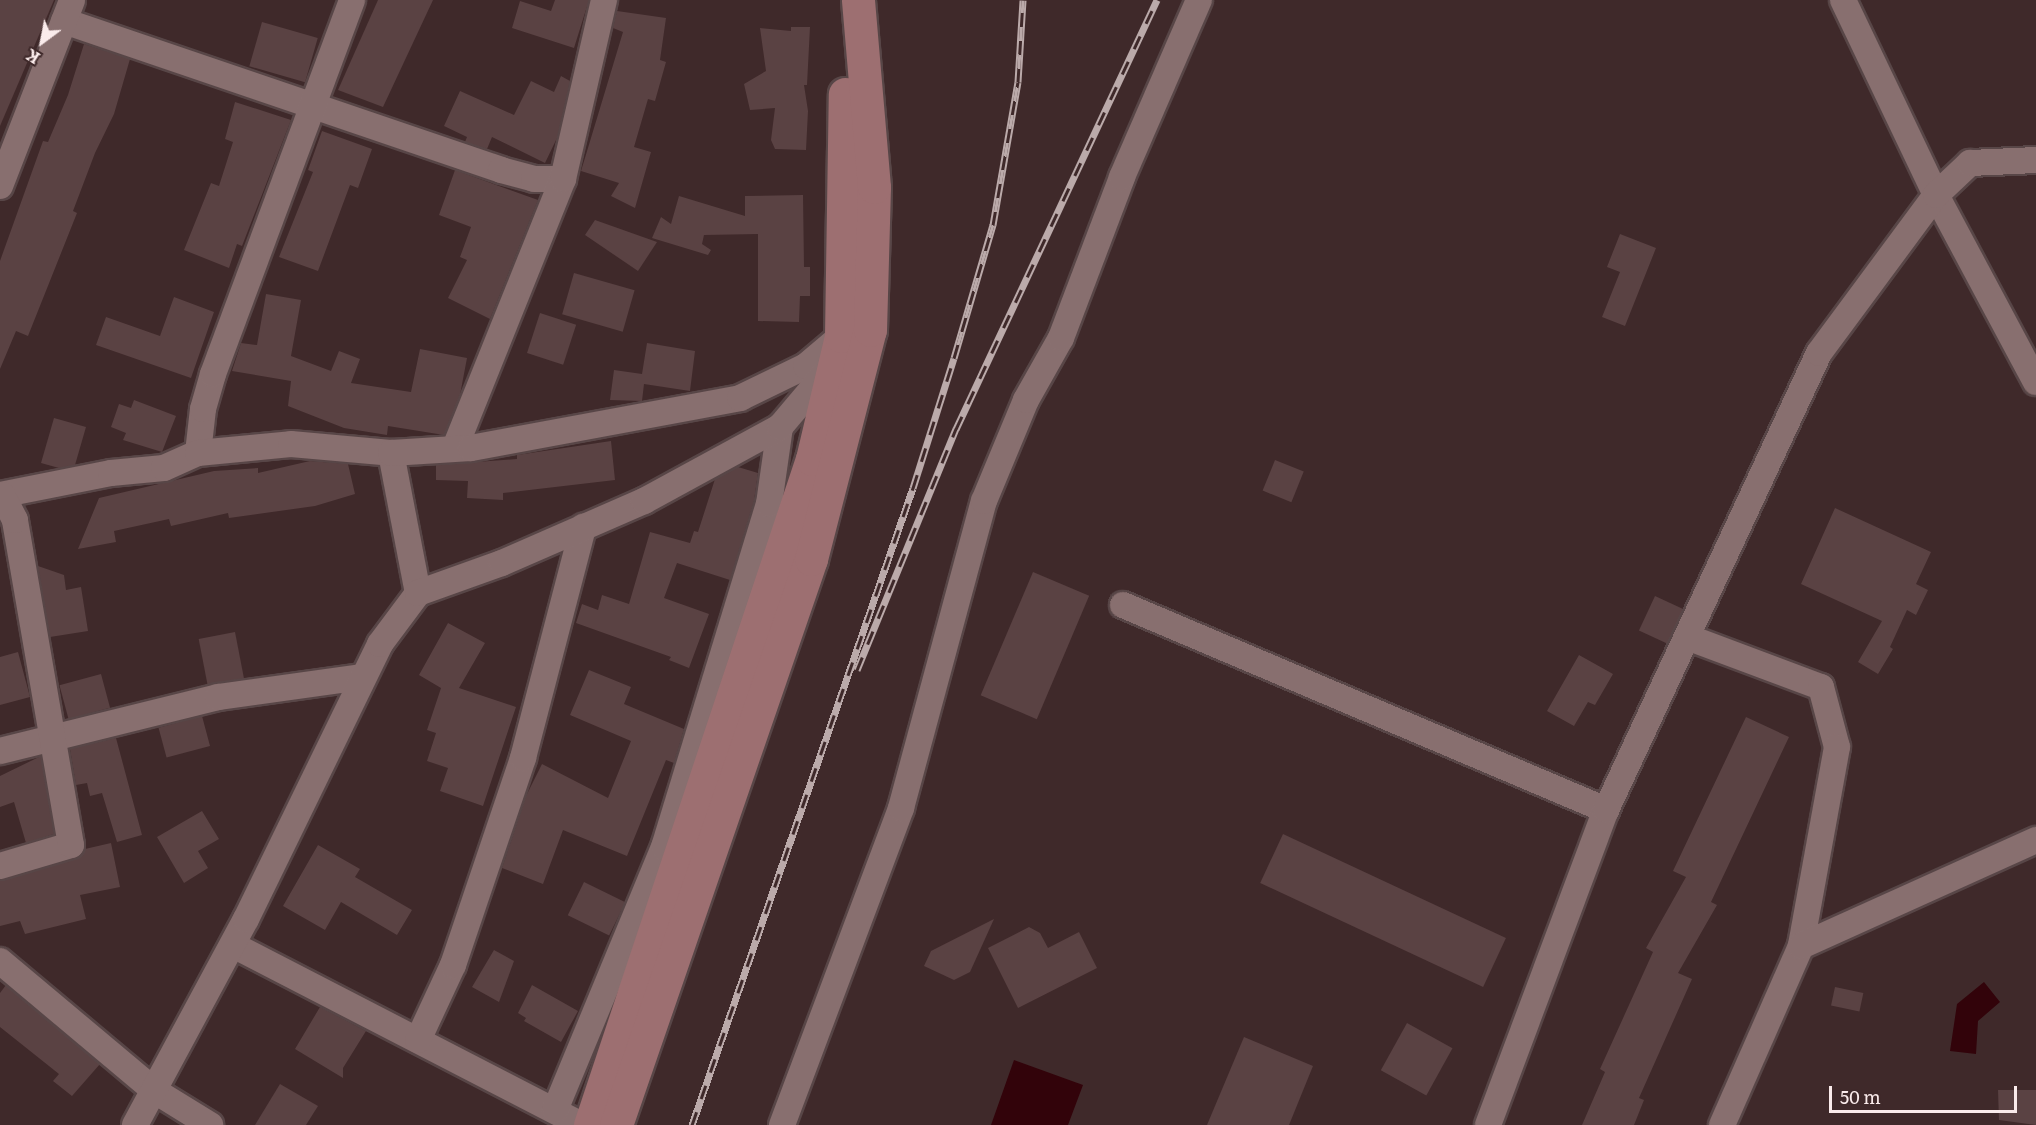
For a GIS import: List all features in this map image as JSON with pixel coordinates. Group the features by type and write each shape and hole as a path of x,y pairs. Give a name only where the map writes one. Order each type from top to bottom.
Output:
{"main road":[{"path":"590,1125 767,601 848,343 847,125 837,0"},
{"path":"616,1125 811,559 874,187 858,0"}],"street":[{"path":"198,453 203,409 213,374 315,105 352,0"},
{"path":"455,447 563,179 604,0"},
{"path":"782,1125 901,808 984,501 1026,400 1061,338 1122,177 1199,0"},
{"path":"1843,0 1936,195 2036,382"},
{"path":"0,186 68,11 315,105 501,170 534,179 563,179"},
{"path":"1488,1125 1606,810 1819,354 1936,195 1970,163 2036,160"},
{"path":"135,1125 232,945 380,644 418,593 502,563 644,501 780,427 848,343"},
{"path":"0,866 71,845 51,740 15,520 1,495 111,473 164,468 198,453 291,444 392,453 455,447 740,398 848,343"},
{"path":"555,1110 664,847 769,504 780,427"},
{"path":"392,453 418,593"},
{"path":"418,1040 453,965 523,758 583,527"},
{"path":"1123,605 1606,810"},
{"path":"1687,637 1821,687 1837,747 1801,946 1722,1125"},
{"path":"0,751 218,698 363,677"},
{"path":"1801,946 2036,840"},
{"path":"232,945 582,1125"},
{"path":"0,962 155,1091 210,1125"}],"shaded area":[{"path":"1984,982 2000,1002 1978,1021 1976,1054 1950,1051 1957,1004"},
{"path":"1014,1060 1083,1085 1068,1125 991,1125"}],"building":[{"path":"0,0 54,0 0,126"},
{"path":"378,0 433,0 383,107 338,90"},
{"path":"555,0 589,0 574,48 512,28 520,1 551,11"},
{"path":"617,11 666,18 660,60 666,62 655,101 648,99 634,147 651,152 635,208 611,196 619,183 581,171 623,32 613,28"},
{"path":"262,22 318,38 305,82 249,66"},
{"path":"791,27 810,27 807,85 804,85 808,111 806,150 775,149 771,140 775,108 750,110 744,84 766,71 760,28 791,31"},
{"path":"84,44 130,59 114,114 95,153 73,211 77,213 28,336 16,331 0,369 0,261 43,141 48,142 68,95"},
{"path":"561,76 570,81 557,138 545,163 492,137 487,149 465,142 467,137 444,126 460,91 514,115 531,81 554,92"},
{"path":"235,102 291,120 242,246 237,244 229,268 184,250 211,183 219,186 233,142 225,139"},
{"path":"322,131 372,149 358,188 350,185 318,271 279,257 313,172 308,170"},
{"path":"455,170 538,200 490,319 448,298 467,260 460,257 471,227 439,215"},
{"path":"803,195 804,267 810,267 810,296 800,296 799,322 758,321 758,234 704,235 702,244 711,250 708,255 652,238 661,217 671,224 679,196 745,216 745,196"},
{"path":"595,220 657,242 638,271 585,235"},
{"path":"1620,234 1656,248 1625,326 1602,317 1620,272 1607,267"},
{"path":"574,273 635,290 623,332 562,314"},
{"path":"266,294 301,300 291,356 331,371 339,351 360,359 351,383 411,392 420,349 467,358 460,395 444,435 388,426 387,435 344,428 288,406 291,381 232,371 241,343 257,345"},
{"path":"174,297 214,312 191,378 96,345 106,317 160,336"},
{"path":"540,313 576,325 563,365 527,353"},
{"path":"647,343 695,351 690,391 644,384 642,401 610,400 614,370 642,374"},
{"path":"134,400 176,416 162,452 123,440 126,433 111,427 119,404 131,408"},
{"path":"54,418 86,427 75,465 59,468 41,463"},
{"path":"611,441 615,480 503,493 503,500 467,498 468,481 436,480 436,465 517,459 517,455"},
{"path":"1275,460 1304,472 1291,502 1263,491"},
{"path":"310,461 348,464 355,494 315,506 229,518 228,513 171,526 169,519 114,531 116,542 78,549 99,498 214,471 258,468 258,473"},
{"path":"738,467 758,473 754,501 730,580 677,563 664,598 709,614 689,668 669,660 671,657 576,623 582,604 598,610 602,595 629,604 650,532 690,543 694,531 698,532 715,479"},
{"path":"1835,508 1931,552 1916,584 1928,590 1916,615 1907,610 1890,647 1893,649 1878,674 1858,662 1882,621 1801,584"},
{"path":"38,566 64,575 66,590 81,587 88,631 50,637"},
{"path":"1033,572 1089,596 1037,719 981,695"},
{"path":"1655,596 1683,609 1667,644 1639,630"},
{"path":"448,623 485,643 459,688 516,707 483,806 440,791 448,768 427,761 436,733 427,730 441,688 419,675"},
{"path":"235,632 244,678 208,685 199,639"},
{"path":"18,652 30,697 0,705 0,657"},
{"path":"1579,655 1613,674 1595,705 1588,702 1574,726 1547,711"},
{"path":"589,670 631,687 624,704 684,729 674,763 666,760 627,856 563,830 543,884 502,868 526,796 542,764 608,798 631,741 570,715"},
{"path":"101,674 110,708 69,719 59,685"},
{"path":"202,716 210,746 167,758 159,728"},
{"path":"1746,717 1789,737 1711,902 1717,905 1678,973 1692,979 1639,1098 1644,1100 1634,1125 1582,1125 1605,1072 1600,1069 1653,952 1646,948 1686,877 1673,871"},
{"path":"116,738 142,835 117,842 102,793 90,796 87,783 76,785 70,749"},
{"path":"41,756 54,834 26,843 14,802 0,807 0,776"},
{"path":"202,811 219,839 198,851 208,868 184,883 157,837"},
{"path":"1283,834 1506,938 1483,987 1260,883"},
{"path":"111,843 120,887 80,895 86,919 25,934 20,921 0,926 0,881 75,859 85,849"},
{"path":"318,845 360,869 355,877 412,910 397,935 341,902 325,930 283,906"},
{"path":"584,882 625,902 609,935 568,915"},
{"path":"994,919 970,972 954,980 924,966 931,951"},
{"path":"1029,927 1040,933 1048,948 1079,932 1097,968 1018,1008 988,948"},
{"path":"494,950 514,961 499,1002 472,987"},
{"path":"6,985 100,1064 72,1096 53,1081 59,1074 0,1027 0,993"},
{"path":"532,985 578,1011 561,1042 524,1021 526,1018 518,1013"},
{"path":"1835,987 1863,993 1859,1012 1831,1006"},
{"path":"320,1007 366,1031 343,1068 343,1078 295,1049"},
{"path":"1407,1023 1452,1048 1426,1095 1381,1070"},
{"path":"1244,1037 1313,1066 1289,1125 1207,1125"},
{"path":"280,1084 318,1106 306,1125 255,1125"},
{"path":"1998,1090 2036,1090 2036,1125 1999,1120"}],"railway":[{"path":"692,1125 913,488 954,358 993,225 1018,82 1023,0"},
{"path":"857,670 956,429 1157,0"}]}
